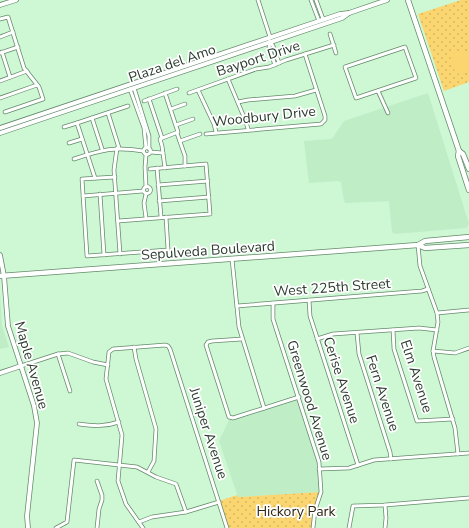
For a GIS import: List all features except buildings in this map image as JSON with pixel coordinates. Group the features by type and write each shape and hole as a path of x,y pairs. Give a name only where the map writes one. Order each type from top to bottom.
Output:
{"main road":[{"path":"0,5 16,0"},
{"name":"Plaza del Amo","path":"0,133 270,38 322,21 342,18 350,13 387,0"},
{"path":"408,0 459,151 458,156 469,190"},
{"name":"Plaza del Amo","path":"0,128 54,113"},
{"path":"459,151 463,154 469,169"},
{"name":"Sepulveda Boulevard","path":"2,276 418,245 425,241 469,237"},
{"name":"Sepulveda Boulevard","path":"418,245 425,248 469,245"},
{"name":"Maple Avenue","path":"0,255 8,326 34,406 37,423 27,516 28,528"},
{"path":"0,373 21,366"}],"street":[{"path":"258,0 276,55 277,64"},
{"path":"311,0 322,21"},
{"path":"316,0 322,21"},
{"path":"0,19 8,18 27,71 37,85 43,99 4,112"},
{"path":"0,36 13,32"},
{"path":"330,34 336,53"},
{"path":"270,38 269,48 277,64"},
{"name":"Bayport Drive","path":"189,93 256,69 277,64 334,45"},
{"path":"10,77 1,53 18,47"},
{"path":"405,47 416,78 378,91 356,98 345,67 405,47"},
{"path":"238,102 295,96 316,90 305,54"},
{"path":"272,56 276,55"},
{"path":"0,81 27,71"},
{"path":"228,79 248,129"},
{"path":"0,98 37,85"},
{"path":"83,196 143,191 146,187 145,166 146,155 149,154 147,150 149,136 131,86"},
{"path":"144,100 177,89"},
{"path":"198,90 214,124 216,132"},
{"name":"Woodbury Drive","path":"206,134 248,129 320,124 325,120 325,116 316,90"},
{"path":"378,91 388,113"},
{"path":"165,93 185,156 185,166"},
{"path":"149,99 162,138 160,139 165,168"},
{"path":"170,109 185,104"},
{"path":"64,128 128,106"},
{"path":"108,113 118,148 114,170 120,254"},
{"path":"92,118 102,149"},
{"path":"176,124 193,119"},
{"path":"77,123 95,178"},
{"path":"162,138 177,133"},
{"path":"180,141 200,134"},
{"path":"69,143 82,139"},
{"path":"74,159 102,149 118,148 147,150 163,153"},
{"path":"118,221 210,214 206,164 150,169"},
{"path":"157,168 161,217"},
{"path":"115,177 82,179 87,256 168,250 166,217"},
{"path":"146,218 144,203 146,194 150,192 150,190 158,187 208,181"},
{"path":"146,187 150,190"},
{"path":"143,191 146,194"},
{"path":"100,194 104,255"},
{"path":"159,201 209,197"},
{"path":"418,245 420,266 438,312 437,330 433,351 453,419 458,454"},
{"path":"232,259 238,323 264,408"},
{"name":"West 225th Street","path":"237,306 422,291 428,289"},
{"name":"Cerise Avenue","path":"309,300 310,316 358,465"},
{"name":"Greenwood Avenue","path":"273,303 274,319 317,457 320,495 315,510 313,528"},
{"path":"438,312 469,310"},
{"path":"317,339 333,334 419,328 437,330"},
{"name":"Elm Avenue","path":"392,330 394,349 417,421 453,419"},
{"name":"Fern Avenue","path":"357,333 359,354 391,459"},
{"path":"242,339 212,341 207,344 206,347 230,418 299,397"},
{"name":"Juniper Avenue","path":"134,347 168,346 170,349 228,528"},
{"path":"143,528 126,504 118,481 122,435 107,384 108,364 111,350 116,348 134,347 136,360 152,410 156,429 154,461 148,472"},
{"path":"433,351 455,352 469,348"},
{"path":"21,366 58,354 68,353 93,362 108,364"},
{"path":"58,354 70,391"},
{"path":"79,424 97,427 108,426 119,422"},
{"path":"319,469 349,468 374,460 469,453"},
{"path":"56,528 67,522 74,460 137,467 156,477 176,484 186,512"},
{"path":"97,481 102,495 102,500 99,509 97,528"},
{"path":"349,528 353,506 385,505 469,498"},
{"path":"139,522 152,517 186,512 219,502"},
{"path":"385,505 385,528"}],"shaded area":[{"path":"428,93 469,224 466,228 395,234 392,232 389,201 345,203 341,182 309,183 304,141 332,139 344,121"},
{"path":"0,292 2,326 9,347 0,349"},
{"path":"298,398 318,462 320,492 238,497 219,441 230,418"}],"green space":[{"path":"461,0 469,0 469,82 444,91 418,14"},
{"path":"460,50 469,53 469,70 457,74 450,56"},
{"name":"Hickory Park","path":"320,492 313,528 228,528 219,501 237,495 238,497"}]}
